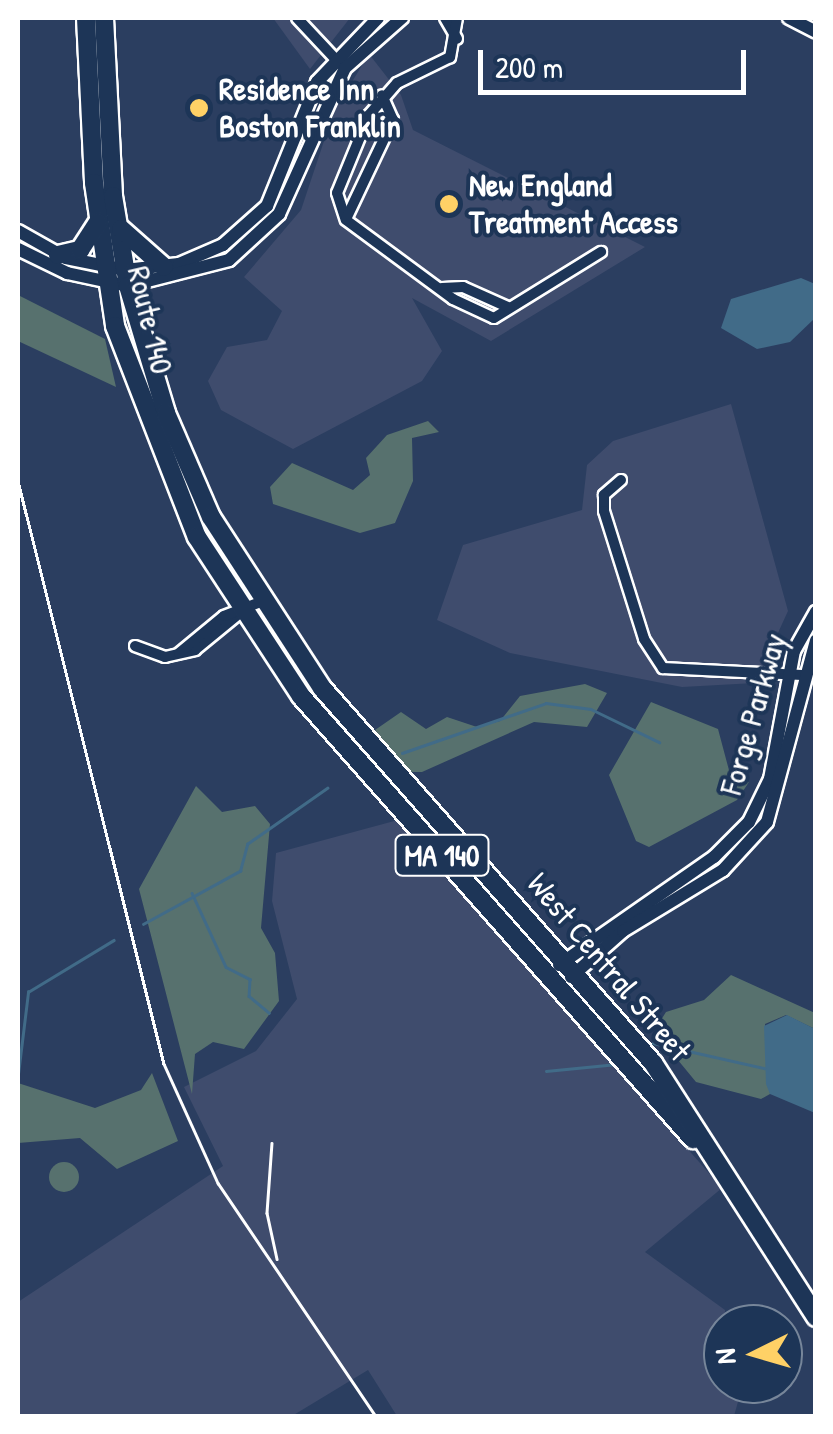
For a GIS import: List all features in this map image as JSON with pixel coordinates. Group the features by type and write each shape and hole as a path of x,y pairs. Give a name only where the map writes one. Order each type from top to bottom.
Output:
{"main road":[{"name":"Route 140","path":"86,18 107,220 156,448 240,614"},
{"name":"Route 140","path":"104,18 107,220"},
{"path":"58,255 80,250 107,220 138,253 164,268"},
{"name":"Route 140","path":"117,277 184,458 260,602"},
{"name":"West Central Street","path":"260,602 322,688 573,964 680,1099 816,1317"},
{"name":"West Central Street","path":"240,614 322,721 556,979 753,1220"}],"street":[{"path":"297,18 339,63"},
{"path":"18,231 58,255 117,277 164,268 224,245 261,215 303,109 378,18"},
{"path":"445,18 458,40"},
{"path":"456,18 458,40 442,65 382,96 337,193 346,220 442,288 494,318 601,252"},
{"path":"789,18 816,32"},
{"path":"18,248 117,277 214,267 268,229 339,63 396,19"},
{"path":"346,220 393,120 382,96"},
{"path":"622,480 604,494 604,511 656,660 696,676 795,674"},
{"path":"136,646 178,654 260,602"},
{"name":"Forge Parkway","path":"556,979 747,850 782,792 795,674 816,612"},
{"name":"Forge Parkway","path":"795,674 816,640"}],"shaded area":[{"path":"273,18 350,18 310,69"},
{"path":"369,54 401,95 413,130 645,247 491,341 412,298 442,351 422,381 293,449 221,410 208,381 227,347 267,340 282,311 244,277 301,210 334,111"},
{"path":"801,278 815,284 815,318 790,342 757,349 721,328 731,299"},
{"path":"731,404 788,611 755,683 682,687 510,653 437,620 463,545 582,510 587,465 613,441"},
{"path":"398,820 722,1188 645,1252 717,1304 703,1304 703,1404 737,1404 734,1416 397,1416 368,1370 292,1416 18,1416 18,1302 223,1166 184,1087 256,1051 297,999 272,901 276,853"},
{"path":"787,1015 815,1029 815,1113 770,1094 766,1084 764,1026"}],"green space":[{"path":"18,295 105,339 116,387 18,341"},
{"path":"428,421 439,432 412,438 413,481 395,523 360,533 273,504 270,487 292,463 353,490 370,475 366,458 387,435"},
{"path":"585,684 607,693 587,727 534,722 422,772 408,772 375,730 401,712 426,729 447,717 477,727 500,721 520,696"},
{"path":"651,702 718,729 730,774 749,782 737,800 649,847 636,841 609,775"},
{"path":"196,786 222,812 255,806 270,824 261,928 275,953 279,1001 244,1049 213,1042 195,1054 192,1094 139,889"},
{"path":"731,975 815,1013 815,1029 786,1015 765,1024 770,1094 761,1099 696,1082 654,1031 666,1012 704,1000"},
{"path":"152,1073 178,1141 117,1169 80,1138 18,1143 18,1083 95,1108 141,1090"},
{"path":"64,1162 78,1171 79,1177 70,1191 64,1192 50,1183 49,1177 58,1163"}],"waterway":[{"path":"402,753 546,703 591,709 659,742"},
{"path":"143,924 240,871 247,844 327,788"},
{"path":"192,893 226,967 250,979 249,996 269,1013"},
{"path":"18,1074 28,992 114,940"},
{"path":"653,1043 764,1068"},
{"path":"546,1071 617,1064"}],"railway":[{"path":"18,481 164,1064 218,1183 376,1416"},
{"path":"272,1143 267,1213 277,1259"}],"place":[{"name":"Residence Inn Boston Franklin","path":"199,108"},
{"name":"New England Treatment Access","path":"449,204"}]}
